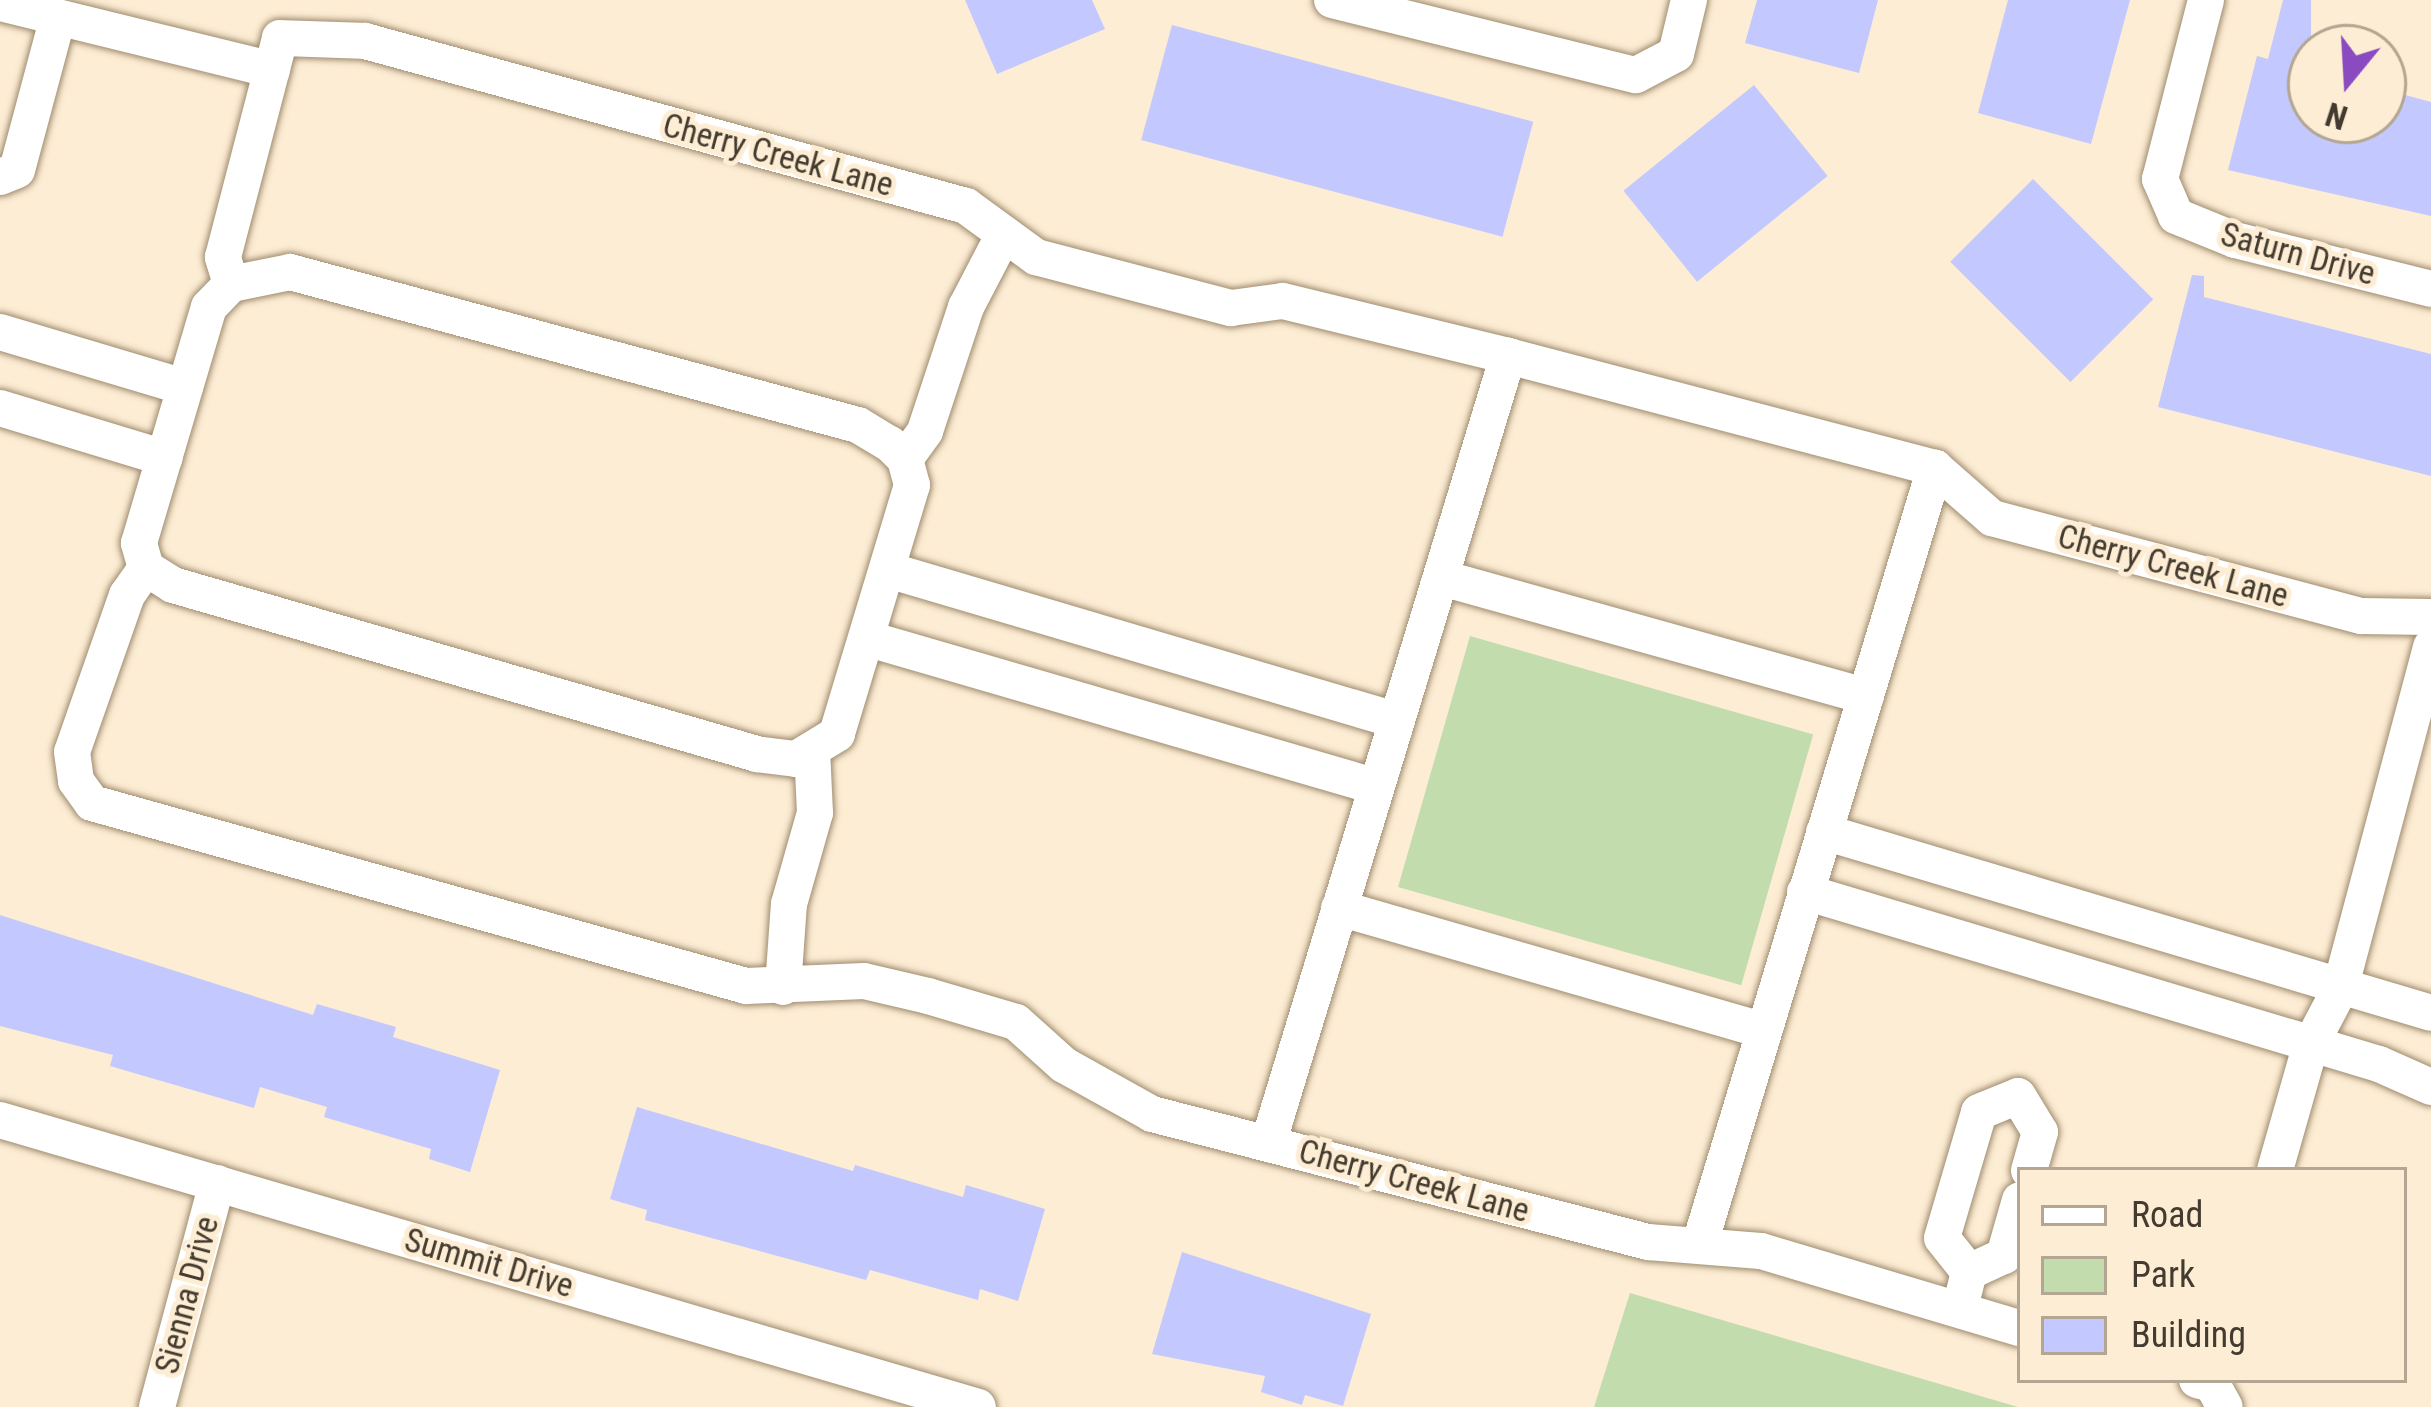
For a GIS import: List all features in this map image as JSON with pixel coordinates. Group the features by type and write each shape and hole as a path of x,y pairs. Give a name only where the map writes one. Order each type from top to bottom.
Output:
{"street":[{"path":"1332,0 1636,75 1676,54 1689,0"},
{"name":"Saturn Drive","path":"2206,0 2160,179 2176,216 2235,240 2431,289"},
{"path":"0,3 272,70 223,257 231,284 290,272 858,425 905,459 912,485 849,712 837,734 796,758 757,754 173,585 146,568"},
{"path":"0,178 17,170 58,17"},
{"name":"Cherry Creek Lane","path":"272,70 280,38 365,41 967,206 1036,257 1232,308 1283,301 1508,356 1935,468 1992,518 2361,616 2431,617"},
{"path":"905,459 925,431 966,307 1004,234"},
{"name":"Cherry Creek Lane","path":"231,284 208,307 140,543 146,568 127,596 72,752 76,781 92,803 746,986 864,982 1016,1022 1112,1095 1268,1144 1648,1242 1701,1240 2017,1327"},
{"path":"0,332 185,387"},
{"name":"Cherry Creek Lane","path":"1268,1144 1508,356"},
{"path":"0,408 165,458"},
{"path":"1701,1240 1935,468"},
{"path":"888,570 1396,720"},
{"path":"1442,578 1865,696"},
{"path":"869,639 1374,786"},
{"path":"2276,1167 2311,1044 2340,989 2431,646"},
{"path":"783,986 789,904 815,813 812,750"},
{"path":"1824,832 2340,989 2431,1012"},
{"path":"1805,892 2311,1044 2431,1087"},
{"path":"1339,908 1763,1030"},
{"path":"2068,970 2085,913"},
{"path":"1969,1272 1942,1238 1979,1112 2018,1096 2040,1132 2030,1167"},
{"name":"Summit Drive","path":"0,1120 978,1407"},
{"name":"Sienna Drive","path":"157,1407 218,1183"},
{"path":"1958,1310 1969,1272 2004,1256 2017,1210"}],"green space":[{"path":"1470,636 1813,734 1741,985 1398,887"},
{"path":"1630,1293 2018,1407 1594,1407"}],"building":[{"path":"965,0 1092,0 1105,29 997,74"},
{"path":"1757,0 1878,0 1859,73 1745,43"},
{"path":"2008,0 2130,0 2091,144 1978,113"},
{"path":"2283,0 2311,0 2311,24 2287,24 2287,144 2407,144 2407,96 2431,102 2431,216 2228,170 2257,56 2268,59"},
{"path":"1172,25 1533,122 1502,237 1141,140"},
{"path":"1754,85 1828,176 1697,282 1623,191"},
{"path":"2033,179 2153,299 2070,382 1950,262"},
{"path":"2192,275 2204,276 2204,297 2431,354 2431,476 2158,407"},
{"path":"0,915 313,1015 317,1004 396,1027 393,1037 500,1070 470,1172 429,1159 431,1149 324,1117 327,1107 260,1087 254,1108 110,1066 113,1055 0,1026"},
{"path":"637,1107 853,1171 855,1165 963,1197 966,1185 1045,1209 1018,1301 980,1289 978,1300 870,1270 866,1280 645,1220 647,1210 610,1199"},
{"path":"1182,1252 1371,1314 1343,1406 1305,1395 1302,1405 1261,1392 1265,1376 1152,1354"}]}
